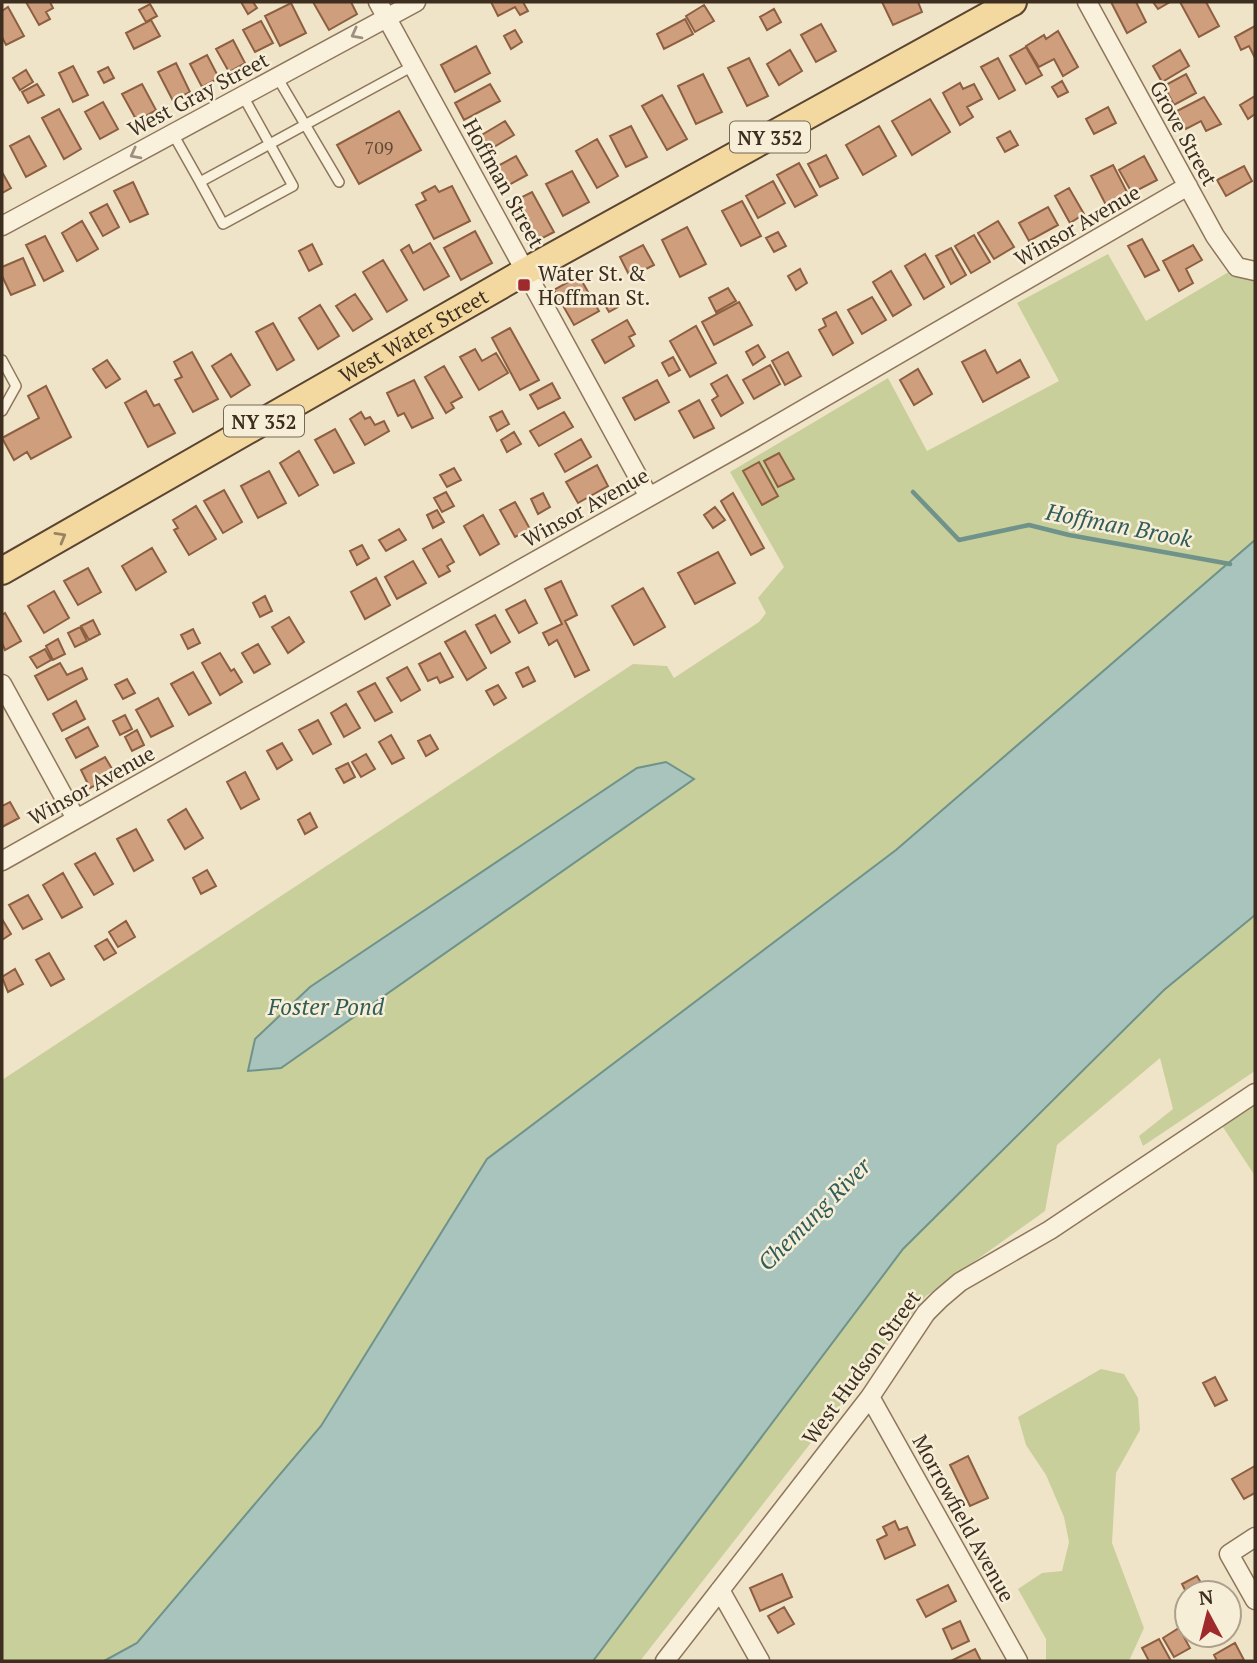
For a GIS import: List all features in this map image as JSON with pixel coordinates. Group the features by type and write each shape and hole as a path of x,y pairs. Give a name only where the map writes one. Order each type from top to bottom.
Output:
{"main road":[{"name":"West Water Street","path":"2,571 526,271 1013,2"}],"street":[{"name":"Hoffman Street","path":"378,2 649,497"},
{"name":"West Gray Street","path":"2,226 416,2"},
{"name":"Grove Street","path":"1087,2 1214,236 1237,267 1255,271"},
{"name":"Winsor Avenue","path":"2,861 649,497 1188,186"},
{"path":"2,684 76,819"},
{"name":"West Hudson Street","path":"665,1661 870,1397 926,1313 960,1282 1050,1230 1255,1093"},
{"name":"Morrowfield Avenue","path":"870,1397 1018,1661"},
{"path":"1255,1537 1229,1554 1255,1600"},
{"path":"720,1590 760,1661"}],"lane":[{"path":"200,182 413,66"},
{"path":"277,77 339,182"},
{"path":"173,134 223,224 293,186 243,96"},
{"path":"2,360 16,386 2,411"}],"green space":[{"path":"1108,254 1146,321 1232,270 1255,281 1255,540 896,850 487,1159 321,1426 137,1643 104,1661 2,1661 2,1080 633,664 667,666 674,678 759,622 766,613 758,598 784,567 730,472 888,378 927,451 1059,381 1017,303"},
{"path":"1255,915 1255,1071 1143,1146 1139,1136 1173,1109 1160,1058 1057,1145 1045,1211 926,1296 640,1661 593,1661 903,1249 1164,990"},
{"path":"1255,1093 1255,1176 1217,1118"},
{"path":"1101,1369 1124,1374 1138,1398 1140,1430 1116,1473 1112,1543 1144,1628 1129,1661 1046,1661 1046,1639 1018,1589 1042,1573 1062,1571 1069,1542 1064,1517 1046,1475 1026,1445 1018,1417"}],"water":[{"name":"Chemung River","path":"1255,540 1255,915 1164,990 903,1249 593,1661 104,1661 137,1643 321,1426 487,1159 896,850"},
{"name":"Foster Pond","path":"666,762 694,779 281,1068 248,1071 255,1039 310,987 637,768"}],"building":[{"path":"26,2 50,2 53,8 46,12 50,19 39,25"},
{"path":"241,2 253,2 257,8 248,14"},
{"path":"313,2 351,2 357,14 329,30"},
{"path":"491,2 523,2 528,11 520,15 515,7 498,16"},
{"path":"882,2 918,2 922,12 893,25"},
{"path":"1111,2 1136,2 1146,22 1127,33"},
{"path":"1153,2 1170,2 1158,9"},
{"path":"1180,2 1206,2 1219,26 1199,37"},
{"path":"291,3 306,33 280,46 265,16"},
{"path":"150,4 157,16 146,22 139,10"},
{"path":"704,5 714,21 695,32 686,16"},
{"path":"8,7 24,36 6,45 2,37 2,11"},
{"path":"774,9 781,22 767,30 760,17"},
{"path":"685,19 693,34 664,49 657,34"},
{"path":"151,20 160,36 134,49 126,33"},
{"path":"261,21 273,43 255,52 243,30"},
{"path":"821,24 836,51 816,62 801,35"},
{"path":"1255,26 1255,58 1249,46 1241,50 1235,37"},
{"path":"515,30 522,42 511,49 504,36"},
{"path":"1058,31 1078,67 1063,76 1054,59 1039,67 1026,46 1044,35 1046,39"},
{"path":"233,40 245,63 229,72 216,49"},
{"path":"476,46 490,73 455,92 441,65"},
{"path":"1026,47 1042,75 1026,84 1010,56"},
{"path":"790,50 802,71 779,85 767,64"},
{"path":"1180,50 1189,66 1162,82 1153,66"},
{"path":"207,55 219,78 202,87 190,64"},
{"path":"749,58 768,96 747,106 728,68"},
{"path":"998,58 1015,90 999,99 981,67"},
{"path":"176,63 190,92 173,101 158,72"},
{"path":"73,66 88,95 73,102 59,73"},
{"path":"108,67 114,78 104,83 98,72"},
{"path":"26,70 33,82 20,90 13,78"},
{"path":"703,74 722,112 696,124 678,86"},
{"path":"1186,74 1196,93 1174,105 1164,86"},
{"path":"1062,81 1068,92 1058,97 1052,87"},
{"path":"960,83 963,89 974,84 982,99 967,107 973,117 960,125 943,93"},
{"path":"37,84 44,95 28,103 22,92"},
{"path":"142,84 156,110 137,121 122,94"},
{"path":"490,84 500,101 464,120 455,103"},
{"path":"662,95 687,139 667,150 642,106"},
{"path":"1255,96 1255,114 1248,119 1240,105"},
{"path":"1204,97 1221,124 1206,131 1201,121 1186,129 1177,111"},
{"path":"930,99 950,132 912,155 892,121"},
{"path":"103,102 118,129 100,139 85,112"},
{"path":"1108,107 1116,123 1094,134 1086,119"},
{"path":"59,109 81,149 64,159 42,118"},
{"path":"399,111 421,150 359,184 337,145"},
{"path":"505,121 514,135 489,150 480,136"},
{"path":"631,126 647,157 626,167 610,136"},
{"path":"879,126 896,156 863,175 846,145"},
{"path":"1010,131 1018,145 1005,152 997,138"},
{"path":"29,136 46,166 26,177 10,146"},
{"path":"597,139 618,176 597,188 576,151"},
{"path":"826,155 838,178 820,187 808,164"},
{"path":"516,156 527,175 507,186 496,167"},
{"path":"1144,156 1157,180 1132,193 1119,170"},
{"path":"799,163 817,195 795,207 777,175"},
{"path":"1113,165 1128,194 1106,205 1091,176"},
{"path":"1244,166 1252,181 1226,196 1217,180"},
{"path":"572,171 589,202 563,216 546,184"},
{"path":"2,172 11,188 2,193"},
{"path":"773,181 785,203 758,218 746,196"},
{"path":"133,182 148,214 130,222 114,191"},
{"path":"435,186 439,192 452,186 470,221 434,239 416,205 426,200 422,193"},
{"path":"1069,188 1084,214 1070,223 1055,196"},
{"path":"532,192 554,232 529,245 508,204"},
{"path":"742,201 761,236 741,246 722,211"},
{"path":"107,204 119,227 103,236 90,213"},
{"path":"1048,207 1058,225 1029,241 1019,223"},
{"path":"82,221 98,249 77,261 62,233"},
{"path":"998,221 1014,247 994,259 978,233"},
{"path":"687,227 706,264 680,277 662,240"},
{"path":"475,231 492,263 461,280 444,248"},
{"path":"778,232 786,246 774,252 766,238"},
{"path":"974,235 990,262 971,273 955,246"},
{"path":"45,236 63,271 44,281 26,245"},
{"path":"1142,239 1159,270 1145,277 1128,246"},
{"path":"430,243 449,276 424,290 401,250 409,245 413,253"},
{"path":"312,244 322,264 309,271 299,251"},
{"path":"643,245 654,265 630,277 620,257"},
{"path":"1193,245 1202,260 1186,269 1193,283 1179,291 1163,261"},
{"path":"951,248 966,275 951,284 936,256"},
{"path":"925,254 944,287 924,299 905,266"},
{"path":"23,258 35,285 11,295 2,276 2,267"},
{"path":"383,260 407,300 387,312 363,272"},
{"path":"800,269 807,283 796,290 788,276"},
{"path":"891,271 911,305 893,316 873,282"},
{"path":"579,276 599,311 574,325 554,290"},
{"path":"728,288 736,301 716,312 709,298"},
{"path":"355,294 372,319 353,331 336,306"},
{"path":"610,295 618,307 609,312 602,300"},
{"path":"872,297 886,320 862,334 848,310"},
{"path":"739,302 752,325 714,345 702,322"},
{"path":"320,305 339,336 318,349 299,318"},
{"path":"836,312 853,343 833,355 819,330 826,326 823,319"},
{"path":"627,320 635,334 629,337 634,346 605,363 592,340"},
{"path":"273,323 294,360 277,370 256,332"},
{"path":"696,326 716,363 690,377 670,341"},
{"path":"510,328 539,380 520,390 492,338"},
{"path":"758,345 765,357 753,365 746,352"},
{"path":"475,349 482,361 496,353 508,373 479,390 460,357"},
{"path":"985,350 997,373 1020,360 1029,377 983,402 962,362"},
{"path":"192,352 218,399 193,412 175,380 182,377 174,362"},
{"path":"788,352 801,376 785,385 772,361"},
{"path":"231,354 250,385 231,397 212,366"},
{"path":"673,357 680,370 669,376 662,363"},
{"path":"107,360 120,379 106,388 93,369"},
{"path":"770,365 780,384 754,399 743,380"},
{"path":"444,366 462,397 451,403 454,408 446,413 425,377"},
{"path":"918,369 932,394 914,405 900,380"},
{"path":"727,375 743,403 721,416 712,400 718,396 711,384"},
{"path":"414,380 433,418 412,428 404,413 398,416 387,393"},
{"path":"657,380 669,402 635,420 623,398"},
{"path":"552,383 560,398 538,409 530,395"},
{"path":"46,386 71,437 31,459 27,452 14,460 2,438 39,418 28,396"},
{"path":"146,391 154,406 159,404 175,433 148,447 125,403"},
{"path":"699,400 714,428 694,438 679,411"},
{"path":"502,411 509,424 497,431 490,417"},
{"path":"361,412 365,419 370,417 375,425 384,421 389,431 365,445 350,419"},
{"path":"564,412 573,427 539,446 530,431"},
{"path":"335,429 354,463 334,473 315,440"},
{"path":"514,432 521,444 507,452 501,440"},
{"path":"581,439 591,457 565,472 555,454"},
{"path":"299,451 318,485 299,496 280,463"},
{"path":"779,453 794,479 778,487 764,461"},
{"path":"759,462 778,496 762,505 743,471"},
{"path":"597,465 608,486 578,503 566,482"},
{"path":"454,468 461,480 447,487 440,475"},
{"path":"269,471 286,503 258,518 241,486"},
{"path":"224,490 242,522 223,533 204,501"},
{"path":"446,492 454,506 442,512 434,498"},
{"path":"543,493 550,507 538,514 531,499"},
{"path":"733,493 764,548 751,555 721,501"},
{"path":"515,502 530,529 515,537 500,510"},
{"path":"196,506 216,539 189,555 174,530 178,528 173,520"},
{"path":"715,507 725,520 713,528 704,515"},
{"path":"437,510 444,522 433,528 427,515"},
{"path":"483,515 499,544 480,555 464,526"},
{"path":"399,529 406,540 386,551 379,540"},
{"path":"441,539 454,562 447,566 450,571 439,577 423,549"},
{"path":"362,545 369,558 357,565 350,551"},
{"path":"152,548 166,572 136,590 122,566"},
{"path":"718,552 735,583 695,604 678,573"},
{"path":"413,561 426,583 397,599 385,577"},
{"path":"88,568 101,592 78,605 64,581"},
{"path":"376,578 390,605 365,619 351,592"},
{"path":"561,581 577,615 565,621 589,670 575,677 557,640 549,645 543,633 562,624 545,589"},
{"path":"643,588 665,627 634,645 612,606"},
{"path":"54,591 69,618 44,633 28,606"},
{"path":"265,596 272,611 260,617 253,603"},
{"path":"525,600 537,623 519,633 506,610"},
{"path":"5,613 21,641 5,650 2,643 2,615"},
{"path":"495,615 510,642 491,653 476,625"},
{"path":"289,617 304,642 288,653 272,627"},
{"path":"93,620 100,634 89,640 81,626"},
{"path":"80,627 87,641 75,647 68,633"},
{"path":"193,629 200,643 188,649 181,635"},
{"path":"465,631 486,668 467,680 445,642"},
{"path":"58,639 65,654 53,660 46,646"},
{"path":"258,644 270,664 254,673 242,653"},
{"path":"45,649 51,660 37,668 30,657"},
{"path":"220,653 231,671 234,669 242,682 220,695 202,663"},
{"path":"440,653 453,677 440,683 437,677 428,681 419,664"},
{"path":"60,663 67,675 82,668 87,679 48,700 35,676"},
{"path":"407,667 420,690 401,701 387,678"},
{"path":"528,667 535,681 523,687 516,673"},
{"path":"193,672 211,703 189,715 171,684"},
{"path":"127,679 135,693 123,699 115,685"},
{"path":"375,683 392,712 375,721 358,692"},
{"path":"498,685 506,698 494,705 486,691"},
{"path":"158,698 173,726 151,737 136,710"},
{"path":"76,701 85,719 62,731 53,714"},
{"path":"346,704 360,728 344,737 331,713"},
{"path":"125,715 132,729 120,735 113,721"},
{"path":"318,720 331,744 313,754 299,730"},
{"path":"88,727 98,746 76,758 66,739"},
{"path":"137,730 144,745 132,751 125,737"},
{"path":"391,735 404,758 392,764 379,742"},
{"path":"430,735 438,749 426,756 418,741"},
{"path":"282,743 292,760 277,769 267,751"},
{"path":"366,754 375,769 361,777 352,762"},
{"path":"105,757 115,774 90,788 81,770"},
{"path":"348,763 355,777 344,783 336,769"},
{"path":"245,772 259,799 241,809 227,782"},
{"path":"10,802 19,818 2,827 2,806"},
{"path":"186,809 203,838 185,849 168,820"},
{"path":"310,813 317,827 305,834 298,820"},
{"path":"136,829 153,860 134,871 117,839"},
{"path":"95,853 113,884 94,895 75,864"},
{"path":"207,870 216,886 201,894 193,878"},
{"path":"63,873 82,907 62,918 43,885"},
{"path":"28,895 42,919 23,929 9,905"},
{"path":"2,919 11,934 2,940"},
{"path":"126,921 135,937 118,947 109,932"},
{"path":"107,939 116,953 104,960 95,946"},
{"path":"49,953 64,979 51,986 36,960"},
{"path":"15,969 23,984 8,992 2,977"},
{"path":"1215,1377 1227,1400 1215,1406 1203,1383"},
{"path":"968,1456 988,1498 970,1506 950,1465"},
{"path":"1255,1466 1255,1493 1244,1499 1232,1479"},
{"path":"895,1521 899,1530 907,1527 915,1545 885,1559 877,1540 887,1535 883,1527"},
{"path":"782,1574 792,1597 760,1611 750,1588"},
{"path":"948,1585 956,1601 926,1617 917,1600"},
{"path":"784,1607 794,1624 778,1633 768,1616"},
{"path":"960,1621 969,1641 952,1649 943,1629"},
{"path":"1173,1632 1173,1649 1188,1649 1174,1657 1163,1638"},
{"path":"1159,1639 1171,1661 1149,1661 1142,1648"},
{"path":"975,1649 981,1661 951,1661"},
{"path":"1224,1649 1238,1649 1244,1660 1217,1661 1214,1655"}],"waterway":[{"name":"Hoffman Brook","path":"913,492 959,540 1029,525 1069,535 1230,564"}],"place":[{"name":"Water St. & Hoffman St.","path":"524,285"}]}
